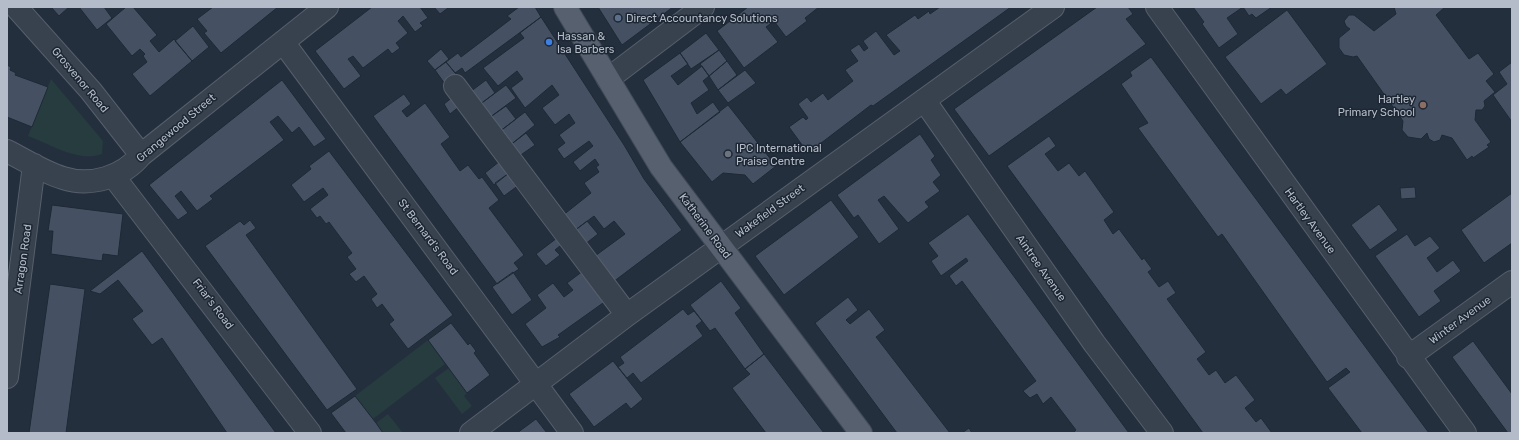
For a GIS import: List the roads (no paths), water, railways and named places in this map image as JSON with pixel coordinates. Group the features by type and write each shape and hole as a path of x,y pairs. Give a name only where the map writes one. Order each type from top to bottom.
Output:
{"main road":[{"name":"Katherine Road","path":"565,7 661,167 861,433"}],"street":[{"name":"Grosvenor Road","path":"16,7 91,91 141,155"},
{"name":"Grangewood Street","path":"7,151 64,179 90,181 114,177 134,164 141,155 327,7"},
{"path":"608,79 703,7"},
{"name":"Wakefield Street","path":"471,433 627,315 1053,7"},
{"name":"Hartley Avenue","path":"1157,7 1408,357 1465,433"},
{"name":"St Bernard's Road","path":"283,42 572,433"},
{"path":"455,86 627,315"},
{"name":"Aintree Avenue","path":"924,100 1094,343 1162,433"},
{"name":"Arragon Road","path":"7,377 34,165"},
{"name":"Friar's Road","path":"114,177 310,433"},
{"name":"Winter Avenue","path":"1408,357 1512,282"}],"place":[{"name":"Direct Accountancy Solutions","path":"618,18"},
{"name":"Hassan & Isa Barbers","path":"549,42"},
{"name":"Hartley Primary School","path":"1423,105"},
{"name":"IPC International Praise Centre","path":"728,154"}]}
